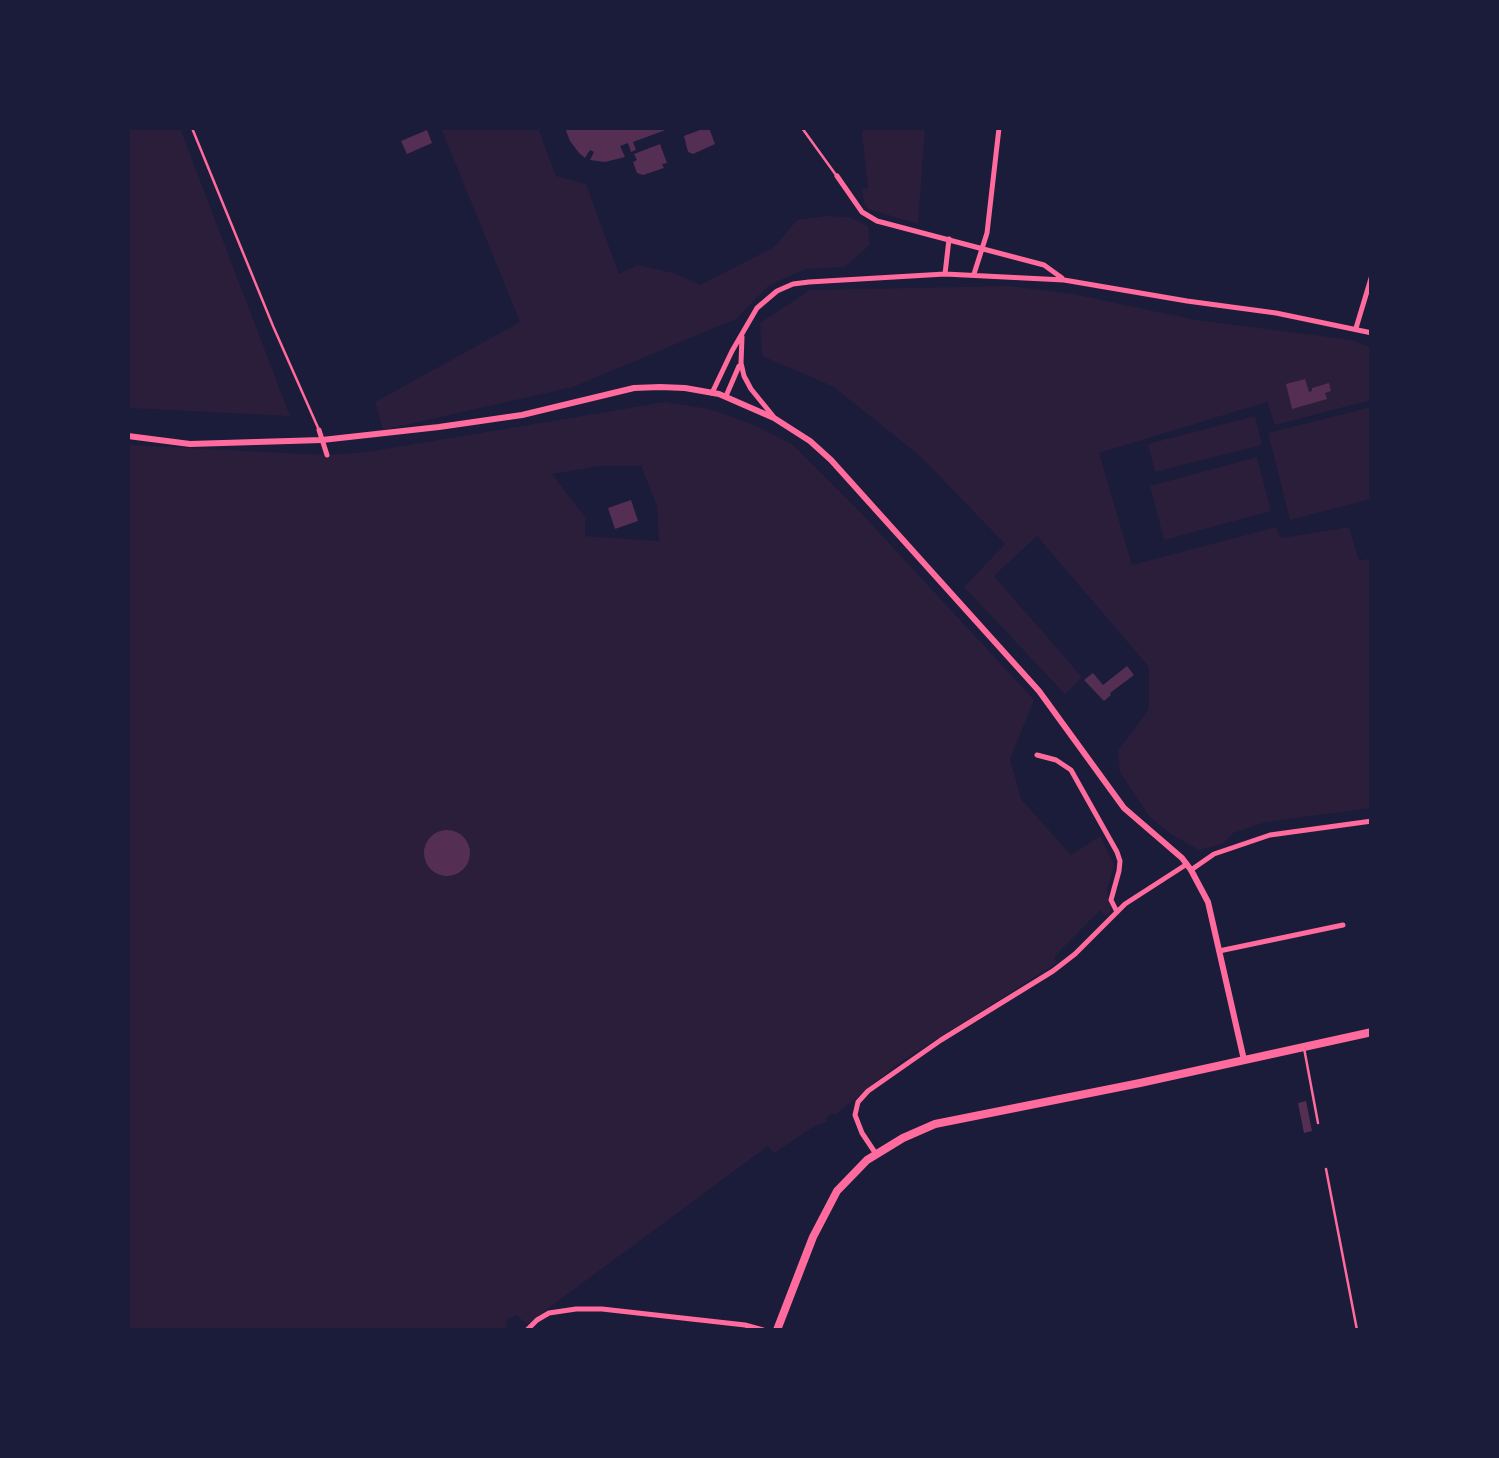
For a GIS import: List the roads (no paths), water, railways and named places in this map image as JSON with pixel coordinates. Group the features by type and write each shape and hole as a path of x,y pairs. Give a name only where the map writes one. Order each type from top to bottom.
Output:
{"main road":[{"path":"776,1330 831,1200 851,1174 903,1138 934,1124 1372,1032"}],"street":[{"path":"974,274 991,208 999,128"},
{"path":"837,176 862,212 872,219 1044,265 1064,280"},
{"path":"945,274 948,239"},
{"path":"712,392 749,320 765,300 793,284 945,274 1064,280 1372,332"},
{"path":"1356,328 1372,275"},
{"path":"742,336 741,364 748,385 774,418"},
{"path":"726,396 741,364"},
{"path":"128,436 190,444 322,440 522,415 634,388 674,387 712,392 774,418 810,441 842,473 1040,692 1124,808 1189,867 1208,902 1244,1060"},
{"path":"320,430 326,455"},
{"path":"1037,755 1056,760 1071,770 1117,852 1119,871 1111,900 1116,912"},
{"path":"876,1154 855,1116 862,1097 942,1040 1054,971 1142,892 1214,854 1270,835 1372,821"},
{"path":"1219,951 1343,925"},
{"path":"528,1328 556,1310 590,1309 763,1330"}],"lane":[{"path":"192,128 272,326 320,430"},
{"path":"802,128 837,176"},
{"path":"1304,1047 1318,1123"},
{"path":"1326,1169 1357,1330"}]}
